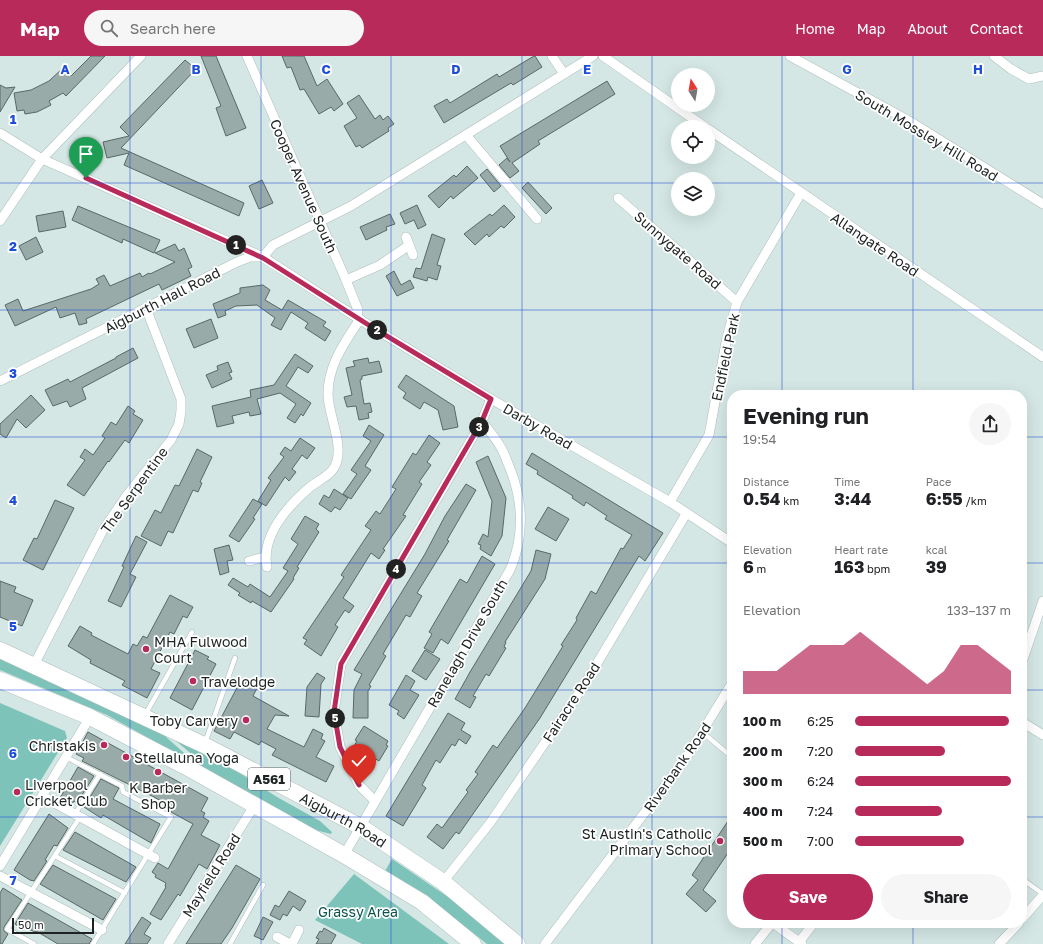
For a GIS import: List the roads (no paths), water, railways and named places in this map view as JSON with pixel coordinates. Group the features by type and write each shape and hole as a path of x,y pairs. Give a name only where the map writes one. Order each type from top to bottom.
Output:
{"highway":[{"name":"Aigburth Road","path":"0,650 204,745 361,827 443,882 517,944"},
{"name":"A561","path":"0,680 90,717 190,769 344,855 422,902 473,944"}],"street":[{"path":"0,221 42,159 141,56"},
{"name":"Cooper Avenue South","path":"247,56 346,280 358,310 359,318"},
{"path":"552,56 564,74"},
{"path":"263,258 273,245 352,206 593,56"},
{"path":"603,56 695,120"},
{"name":"South Mossley Hill Road","path":"790,56 911,122 1043,204"},
{"path":"994,56 1011,69 1029,78 1043,76"},
{"name":"Darby Road","path":"0,133 42,159 263,258 491,399 670,502 727,540"},
{"name":"Allangate Road","path":"715,134 1043,358"},
{"path":"466,135 537,219"},
{"name":"Endfield Park","path":"670,502 709,435 727,337 737,302 801,193"},
{"name":"Sunnygate Road","path":"618,198 737,302"},
{"path":"346,280 380,265 407,242 413,256"},
{"name":"Aigburth Hall Road","path":"0,381 237,262 250,257 263,258"},
{"name":"The Serpentine","path":"34,665 103,530 127,495 171,440 179,424 181,399 146,308"},
{"path":"267,567 265,557 269,539 280,521 297,500 335,467 338,448 331,417 328,394 332,369 342,346 359,318"},
{"path":"375,801 359,785 340,747 334,712 341,664 482,421 491,399"},
{"name":"Ranelagh Drive South","path":"344,855 510,570 516,557 521,524 519,496 516,484 501,447 482,421"},
{"name":"Fairacre Road","path":"443,882 490,823 583,687 686,514"},
{"path":"249,561 265,557"},
{"path":"1027,647 1043,601"},
{"name":"Riverbank Road","path":"545,944 686,758 727,691"},
{"path":"0,866 90,717"},
{"path":"1027,725 1043,736"},
{"path":"42,796 151,856"},
{"name":"Mayfield Road","path":"168,944 254,806"},
{"path":"0,876 102,930"},
{"path":"1027,916 1040,906 1043,894"},
{"path":"755,944 768,928"},
{"path":"779,928 800,943 810,928"},
{"path":"999,944 1014,928"},
{"path":"277,937 291,944 299,930"}],"lane":[{"path":"144,716 192,632"},
{"path":"204,745 235,658"},
{"path":"702,732 727,752"},
{"path":"66,757 122,786 123,792 171,817 151,856 125,893 93,944"},
{"path":"34,944 7,929 55,856 100,774"},
{"path":"55,856 125,893"},
{"path":"1027,883 1043,894"},
{"path":"230,944 263,884"}],"place":[{"name":"MHA Fulwood Court","path":"146,649"},
{"name":"Travelodge","path":"193,681"},
{"name":"Toby Carvery","path":"246,720"},
{"name":"Christakis","path":"104,745"},
{"name":"Stellaluna Yoga","path":"126,757"},
{"name":"K Barber Shop","path":"158,772"},
{"name":"Liverpool Cricket Club","path":"17,792"},
{"name":"St Austin's Catholic Primary School","path":"720,841"}],"park label":[{"name":"Grassy Area","path":"358,911"}]}
